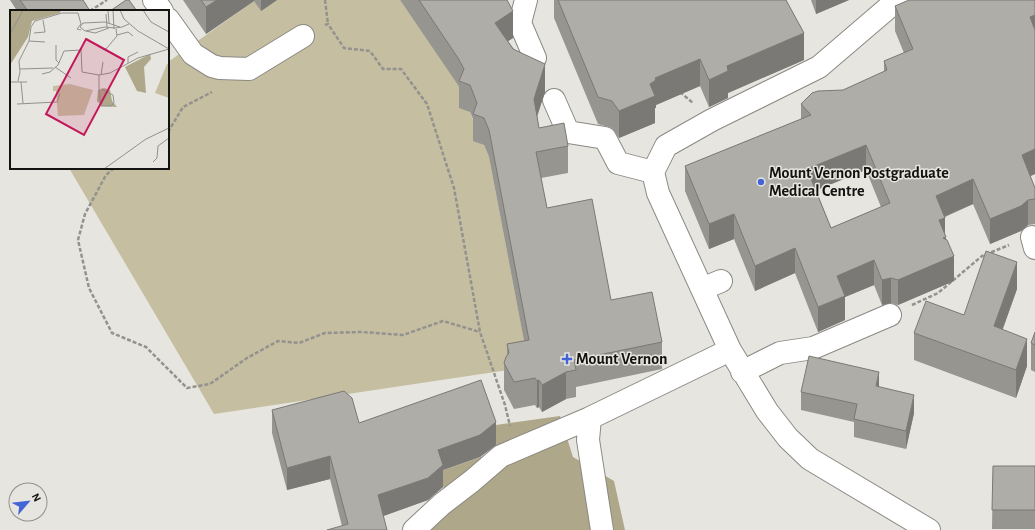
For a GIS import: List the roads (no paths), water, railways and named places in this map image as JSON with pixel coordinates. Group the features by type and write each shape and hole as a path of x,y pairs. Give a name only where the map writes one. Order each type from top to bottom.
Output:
{"lane":[{"path":"154,0 161,10"},
{"path":"526,0 520,23 535,58"},
{"path":"896,0 819,67 712,120 666,146 653,172 658,192 712,285 730,350 767,411 784,433 810,459 929,530"},
{"path":"169,20 193,54 212,66 220,68 249,69 303,36"},
{"path":"554,100 568,132 606,138 618,163 653,172"},
{"path":"742,372 780,353 814,348 890,315"},
{"path":"414,530 442,504 501,456 590,418 730,350"},
{"path":"590,418 588,440 602,530"},
{"path":"588,440 604,461"}],"place":[{"name":"Mount Vernon Postgraduate Medical Centre","path":"761,182"},
{"name":"Mount Vernon","path":"567,359"}]}
